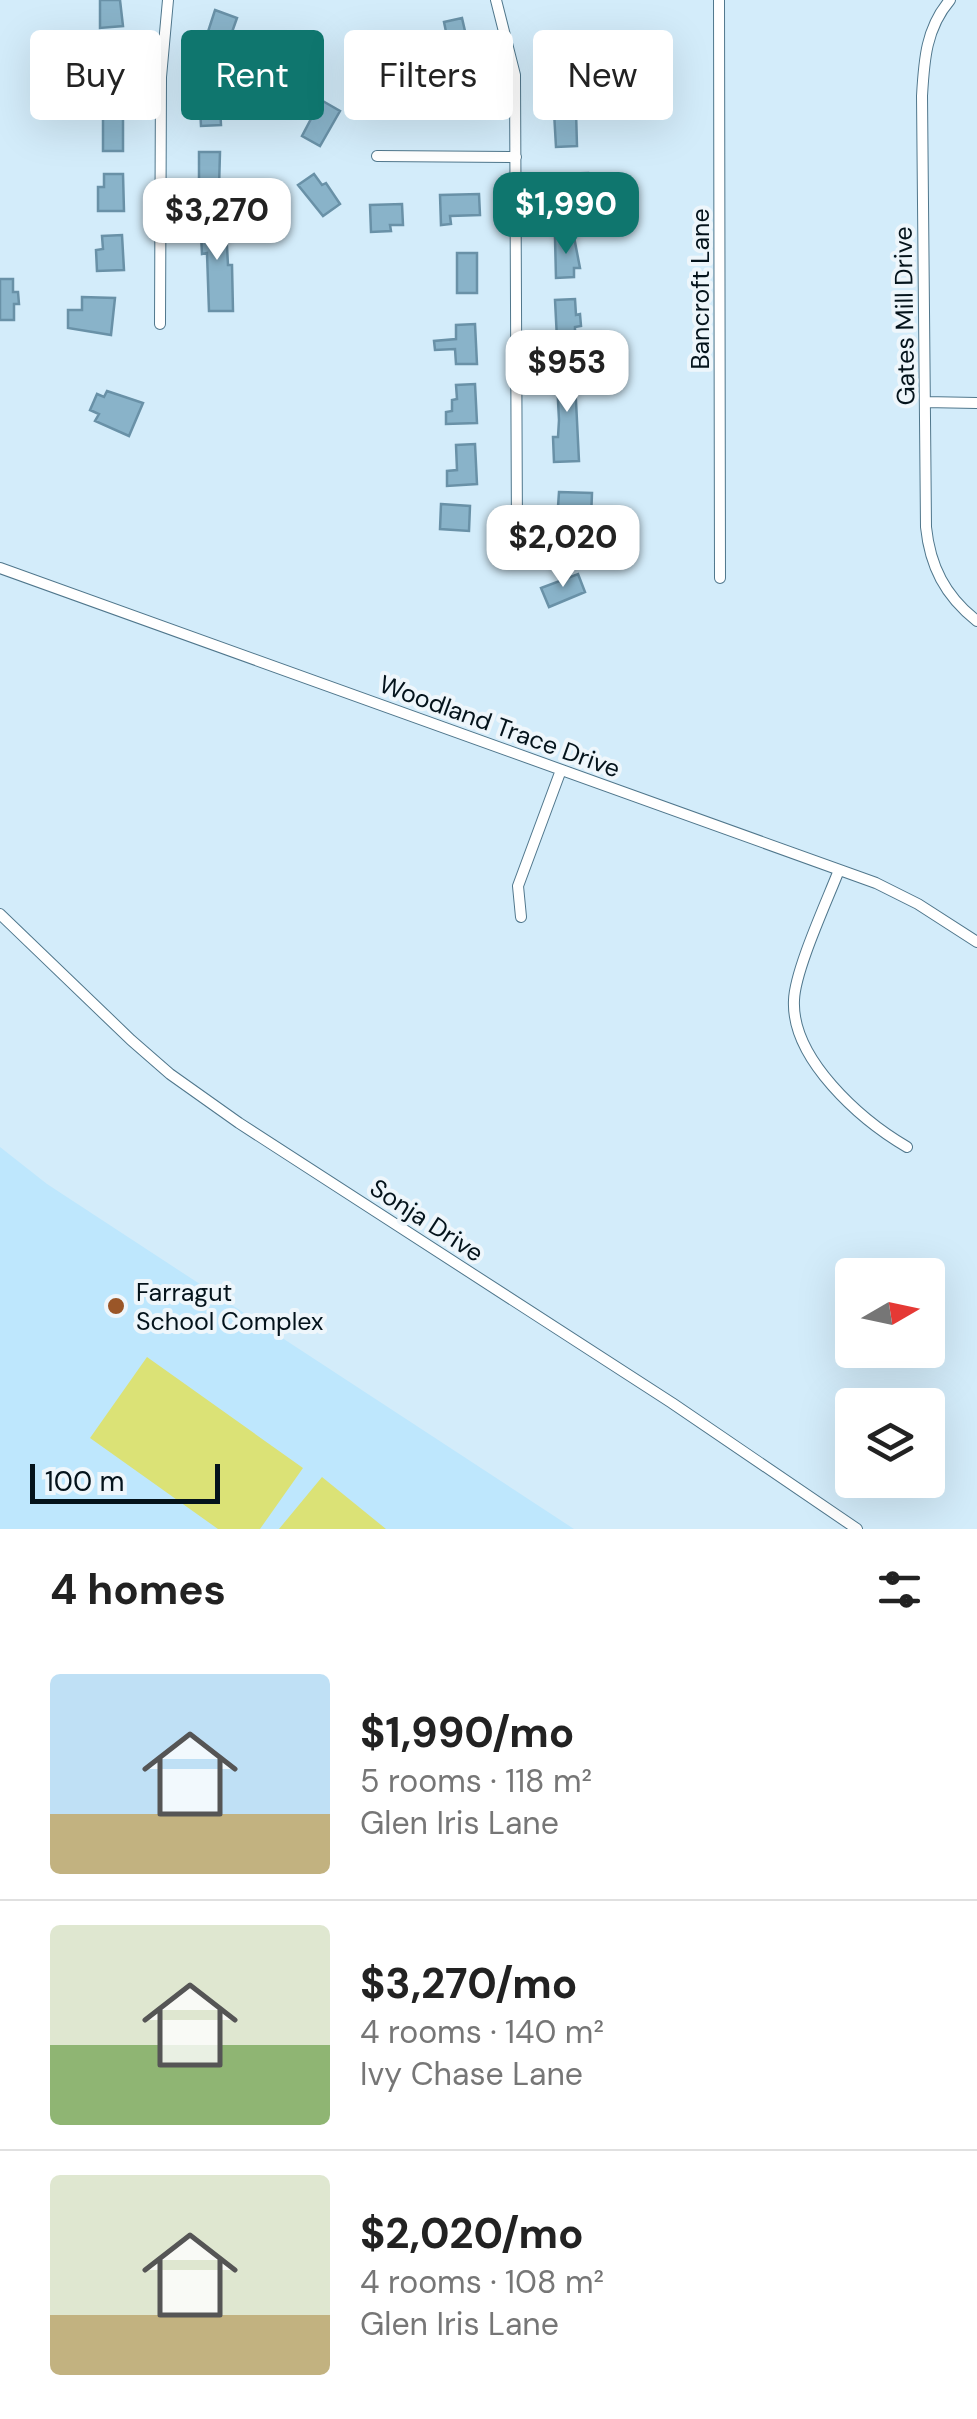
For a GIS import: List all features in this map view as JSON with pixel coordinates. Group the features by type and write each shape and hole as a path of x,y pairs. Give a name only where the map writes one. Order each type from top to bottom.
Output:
{"street":[{"path":"160,324 161,78 168,0"},
{"path":"496,0 515,75 517,534"},
{"name":"Bancroft Lane","path":"719,0 720,578"},
{"name":"Gates Mill Drive","path":"950,0 930,33 924,59 929,556 942,585 977,621"},
{"path":"377,156 516,157"},
{"path":"925,402 977,403"},
{"name":"Woodland Trace Drive","path":"0,568 876,883 918,904 977,942"},
{"path":"521,917 518,886 561,770"},
{"path":"839,870 799,977 794,1000 798,1028 808,1053 822,1072 876,1128 906,1147"},
{"name":"Sonja Drive","path":"0,914 84,998 184,1084 672,1403 856,1529"}],"shaded area":[{"name":"Farragut School Complex","path":"0,1147 47,1184 574,1529 0,1529"}],"green space":[{"path":"147,1357 303,1468 260,1529 218,1529 90,1438"},
{"path":"322,1477 386,1529 279,1529"}],"building":[{"path":"100,0 120,0 123,26 100,28"},
{"path":"215,10 237,18 233,30 209,30"},
{"path":"462,18 465,30 446,30 444,22"},
{"path":"324,102 340,111 320,146 302,136 310,120 324,120"},
{"path":"103,120 123,120 123,151 103,151"},
{"path":"201,120 221,120 221,125 201,126"},
{"path":"554,120 576,120 577,146 556,147"},
{"path":"199,152 220,152 219,188 199,188"},
{"path":"588,173 588,188 575,189 576,211 555,212 554,174"},
{"path":"104,174 123,174 124,211 98,211 98,187 104,187"},
{"path":"314,174 322,185 326,183 340,204 323,216 298,185"},
{"path":"479,194 480,215 450,216 451,224 441,225 440,195"},
{"path":"402,204 403,225 390,225 391,231 371,232 370,205"},
{"path":"220,213 221,228 226,228 228,265 232,265 233,311 209,311 207,253 202,254 200,214"},
{"path":"122,235 124,270 97,271 96,250 103,249 102,236"},
{"path":"574,237 580,268 574,268 574,277 556,278 555,238"},
{"path":"457,253 477,253 477,293 457,293"},
{"path":"0,279 13,279 13,292 18,292 14,320 0,320"},
{"path":"82,297 115,298 111,335 68,328 68,310 82,310"},
{"path":"575,299 581,326 575,327 575,338 557,339 555,300"},
{"path":"475,324 477,364 456,364 455,349 435,350 434,341 456,339 456,325"},
{"path":"574,361 579,461 554,462 553,437 558,437 559,420 556,363"},
{"path":"475,384 477,423 446,424 446,412 452,411 452,400 457,399 456,385"},
{"path":"107,391 143,403 129,436 95,421 99,414 90,410 97,394 104,397"},
{"path":"475,444 477,484 447,486 447,471 457,470 456,445"},
{"path":"559,492 592,493 591,520 566,519 566,508 558,507"},
{"path":"441,504 470,506 469,531 440,529"},
{"path":"578,574 585,592 549,607 541,588"}],"place":[{"name":"Farragut School Complex","path":"116,1306"}]}
